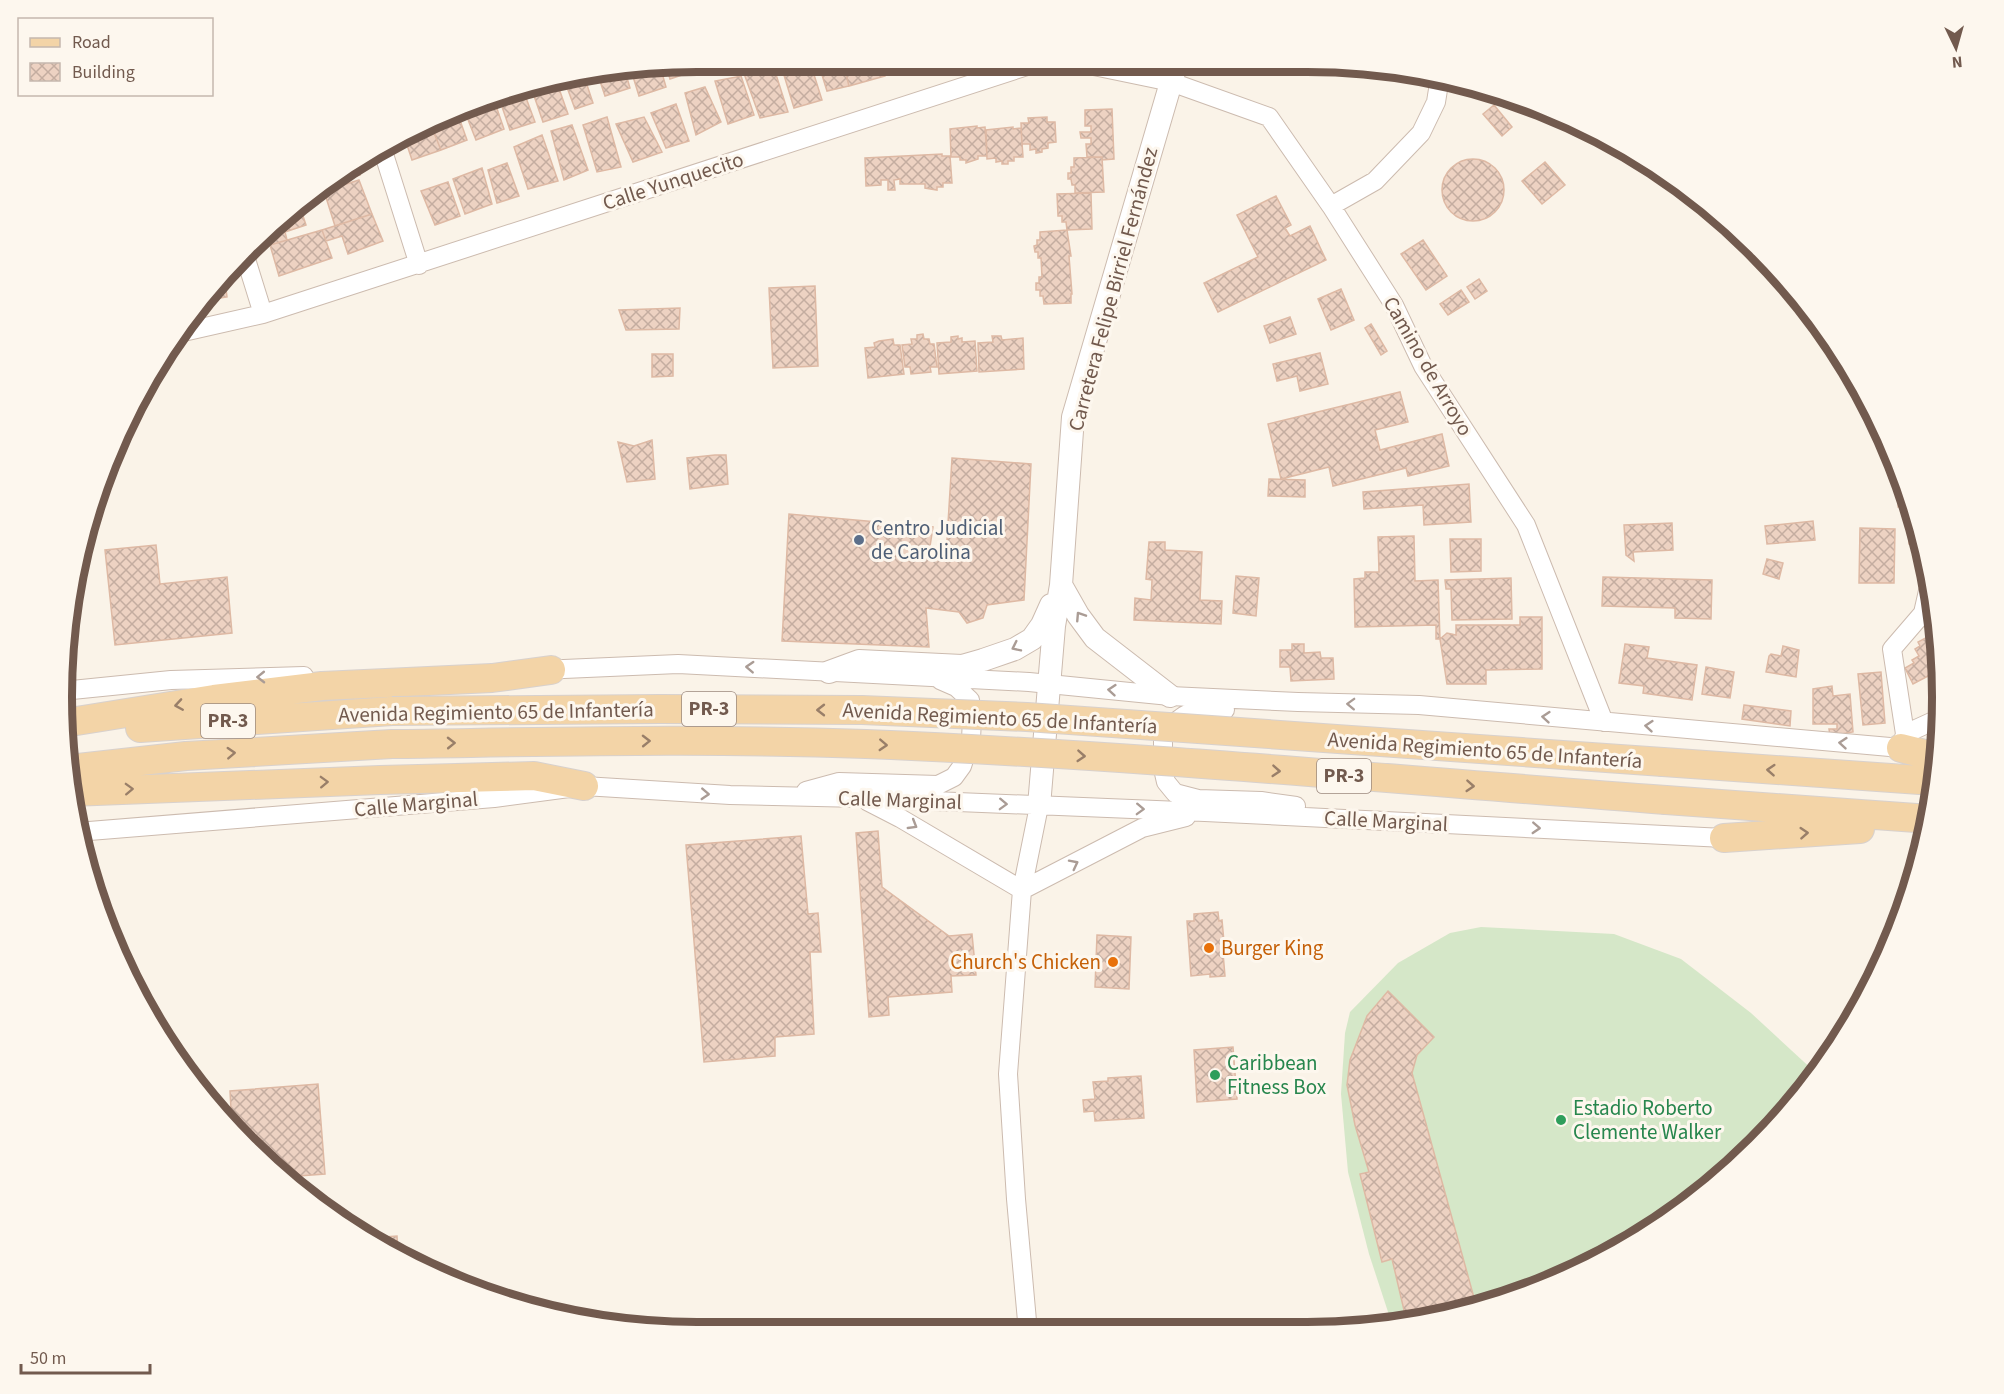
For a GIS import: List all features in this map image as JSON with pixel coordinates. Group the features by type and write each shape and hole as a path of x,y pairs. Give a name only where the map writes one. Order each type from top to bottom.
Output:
{"main road":[{"path":"73,722 214,699 322,686 492,678 551,670"},
{"name":"Avenida Regimiento 65 de Infantería","path":"73,732 392,711 874,710 1038,718 1927,780"},
{"name":"Avenida Regimiento 65 de Infantería","path":"76,767 186,756 392,744 657,741 862,744 1023,752 1920,818"},
{"path":"1903,741 1929,753"},
{"path":"79,792 534,776 584,786"},
{"path":"1724,838 1871,828 1920,819"}],"street":[{"name":"Calle Yunquecito","path":"191,330 263,314 419,265 1008,72"},
{"name":"Camino de Arroyo","path":"1174,72 1269,117 1331,206 1394,305 1423,366 1526,525 1604,722"},
{"name":"Carretera Felipe Birriel Fernández","path":"1039,806 1054,626 1061,585 1073,417 1174,72"},
{"path":"1331,206 1375,182 1421,134 1436,102 1439,86"},
{"path":"384,156 419,265"},
{"path":"247,263 263,314"},
{"path":"828,672 859,662 962,666 1015,649 1032,639 1042,625 1061,585"},
{"path":"1061,585 1078,615 1095,638 1170,696"},
{"path":"1903,741 1892,649 1923,613 1925,604"},
{"path":"72,690 171,680 551,670 678,664 935,677 1170,696 1419,705 1604,722 1903,741 1931,723"},
{"path":"790,796 839,782 939,785 954,777 962,766 971,739 970,700 956,687 935,677"},
{"path":"1298,702 1248,710 1203,710 1182,714 1163,735 1163,769 1166,782 1176,793 1198,799 1261,801 1298,806 1343,819"},
{"name":"Calle Marginal","path":"87,831 494,798 584,786 730,795 1205,812 1724,838"},
{"path":"861,798 900,818 1022,890"},
{"path":"1027,1322 1008,1074 1022,890 1039,806"},
{"path":"1022,890 1142,828 1205,812"}],"green space":[{"name":"Estadio Roberto Clemente Walker","path":"1481,927 1614,934 1681,959 1751,1013 1810,1067 1777,1109 1719,1167 1654,1217 1619,1238 1583,1258 1508,1289 1469,1301 1390,1317 1369,1254 1348,1172 1341,1094 1345,1033 1350,1012 1398,963 1450,933"}],"building":[{"path":"691,72 670,79 668,73"},
{"path":"743,72 775,72 788,112 760,118"},
{"path":"783,72 813,72 822,100 794,108"},
{"path":"821,72 846,72 849,86 827,91"},
{"path":"846,72 884,72 885,76 849,86"},
{"path":"662,73 666,87 639,96 633,75"},
{"path":"626,76 630,88 605,96 600,80"},
{"path":"741,76 754,115 728,124 715,81"},
{"path":"586,82 593,103 575,109 567,86"},
{"path":"705,87 721,122 696,135 685,93"},
{"path":"559,88 568,114 543,122 533,94"},
{"path":"525,96 535,122 510,130 501,103"},
{"path":"676,104 689,141 666,148 651,113"},
{"path":"496,105 504,129 476,140 467,117"},
{"path":"1494,105 1512,127 1502,136 1483,114"},
{"path":"1112,109 1114,159 1102,160 1102,157 1087,157 1086,144 1091,144 1091,138 1081,138 1080,132 1091,132 1091,126 1085,126 1085,110"},
{"path":"607,117 621,167 597,172 583,125"},
{"path":"644,117 662,152 633,162 616,124"},
{"path":"1047,117 1047,122 1055,122 1056,142 1048,143 1048,148 1036,153 1036,149 1030,150 1030,144 1022,144 1021,123 1029,123 1028,118"},
{"path":"460,119 467,140 441,150 433,131"},
{"path":"572,125 588,170 564,180 551,131"},
{"path":"977,126 977,128 985,127 987,156 978,156 978,159 966,163 966,160 960,160 960,157 951,157 950,129"},
{"path":"1013,127 1013,129 1021,128 1023,157 1014,157 1014,161 1008,161 1008,164 1002,164 1002,161 996,162 996,158 987,159 986,130"},
{"path":"433,131 441,150 412,160 407,144"},
{"path":"542,135 558,181 528,189 514,147"},
{"path":"942,154 942,156 950,156 952,183 943,183 943,187 937,187 937,190 925,188 925,184 900,184 900,179 894,180 895,190 888,190 888,180 881,180 881,185 866,186 865,158"},
{"path":"1102,157 1104,192 1075,193 1075,185 1072,185 1071,179 1068,179 1071,167 1074,167 1074,158"},
{"path":"1467,159 1479,159 1495,168 1502,178 1504,190 1502,202 1495,212 1479,221 1467,221 1456,216 1447,207 1442,196 1442,184 1447,173 1456,164"},
{"path":"1545,162 1565,185 1542,204 1522,181"},
{"path":"507,163 519,196 497,203 488,170"},
{"path":"482,168 492,204 465,214 453,179"},
{"path":"359,172 360,175 347,179"},
{"path":"359,180 372,214 335,226 325,195 336,187"},
{"path":"448,182 460,216 435,225 421,191"},
{"path":"1091,193 1092,229 1067,230 1066,222 1062,222 1062,216 1058,216 1057,194"},
{"path":"1276,196 1291,225 1285,228 1290,236 1310,226 1326,260 1218,312 1204,283 1258,257 1237,215"},
{"path":"302,213 306,225 285,232 287,240 270,245 269,242"},
{"path":"372,214 383,241 348,254 342,236 326,241 322,230"},
{"path":"322,230 332,258 279,276 270,245"},
{"path":"1067,230 1071,256 1069,256 1071,303 1044,304 1040,290 1036,290 1036,283 1039,283 1039,277 1042,277 1041,258 1038,258 1038,252 1035,252 1034,246 1037,245 1037,240 1040,240 1040,232"},
{"path":"1423,240 1447,276 1426,290 1401,254"},
{"path":"1479,279 1487,291 1475,299 1467,287"},
{"path":"815,286 818,366 773,368 769,288"},
{"path":"226,287 227,297 216,299"},
{"path":"1341,289 1354,320 1331,330 1318,299"},
{"path":"1461,290 1469,302 1448,315 1440,304"},
{"path":"680,308 679,329 626,330 619,310"},
{"path":"1290,317 1296,334 1270,343 1264,326"},
{"path":"1371,324 1387,351 1381,355 1365,328"},
{"path":"923,334 924,339 929,339 930,344 934,344 937,367 930,367 931,372 911,374 910,367 905,367 902,345 912,344 911,339 917,339 917,335"},
{"path":"958,336 958,339 962,338 962,342 975,341 977,371 939,374 937,343 951,342 951,337"},
{"path":"992,336 1001,336 1002,340 1023,338 1024,369 979,372 978,343 993,342"},
{"path":"893,339 894,345 900,345 904,374 868,378 865,348 875,347 874,343 879,341"},
{"path":"1320,353 1328,384 1300,391 1297,376 1277,381 1273,364"},
{"path":"652,354 673,354 673,376 652,377"},
{"path":"1400,392 1408,422 1375,430 1380,450 1442,434 1449,466 1408,476 1406,468 1333,486 1329,467 1281,479 1268,424"},
{"path":"652,440 655,479 627,482 618,442 634,446"},
{"path":"726,455 728,484 690,489 687,458"},
{"name":"Centro Judicial de Carolina","path":"952,458 1031,464 1024,600 987,605 983,618 967,623 959,612 926,608 929,647 782,641 789,514 933,527 929,553 946,556"},
{"path":"1269,479 1305,480 1305,497 1268,496"},
{"path":"1469,484 1471,522 1424,525 1423,505 1364,509 1363,492"},
{"path":"1900,498 1902,506 1898,507"},
{"path":"1813,521 1815,540 1767,544 1765,526"},
{"path":"1672,523 1673,550 1633,552 1634,561 1626,555 1624,525"},
{"path":"1908,526 1913,544 1909,544"},
{"path":"1860,528 1895,529 1894,583 1859,583"},
{"path":"1414,536 1415,581 1438,580 1440,639 1436,639 1436,625 1355,627 1354,579 1365,578 1365,572 1379,572 1378,537"},
{"path":"1450,539 1481,539 1481,571 1451,572"},
{"path":"1149,542 1165,542 1165,550 1202,552 1200,600 1222,601 1221,624 1134,620 1135,598 1151,600 1152,580 1146,579"},
{"path":"156,545 160,584 227,577 232,633 115,645 105,550"},
{"path":"1767,559 1783,563 1779,579 1763,574"},
{"path":"1236,576 1259,578 1256,616 1233,613"},
{"path":"1603,577 1712,580 1711,619 1675,618 1675,608 1602,606"},
{"path":"1511,578 1512,619 1452,620 1451,589 1446,589 1445,580"},
{"path":"1520,617 1542,617 1542,669 1486,670 1486,684 1447,684 1440,639 1447,633 1456,635 1456,625 1520,625"},
{"path":"1929,636 1932,683 1928,676 1913,684 1905,668 1914,663 1912,660 1919,656 1915,649 1920,646 1918,642"},
{"path":"1292,644 1304,644 1304,653 1320,652 1321,658 1333,658 1334,679 1291,681 1290,667 1280,667 1280,650 1292,650"},
{"path":"1625,644 1649,647 1647,658 1697,665 1692,700 1643,693 1644,686 1619,683"},
{"path":"1783,646 1799,650 1796,677 1766,672 1769,656 1771,654 1781,656"},
{"path":"1706,667 1734,672 1730,698 1702,694"},
{"path":"1881,672 1885,723 1863,725 1858,674"},
{"path":"1832,686 1833,696 1850,694 1853,732 1830,736 1829,729 1837,729 1837,724 1813,724 1813,689"},
{"path":"1744,705 1791,711 1790,726 1742,719"},
{"path":"878,831 882,887 949,936 972,934 976,975 951,976 952,992 888,997 889,1015 869,1017 856,833"},
{"path":"801,836 808,914 818,913 821,952 810,952 814,1034 775,1037 775,1056 704,1062 686,845"},
{"name":"Burger King","path":"1218,912 1219,921 1222,920 1224,942 1229,942 1230,953 1223,953 1225,976 1210,977 1210,974 1191,976 1187,921 1194,921 1194,914"},
{"name":"Church's Chicken","path":"1097,935 1131,937 1129,989 1095,987"},
{"path":"1388,991 1434,1037 1417,1055 1412,1073 1474,1299 1405,1314 1392,1259 1382,1262 1360,1174 1369,1172 1355,1125 1347,1085 1350,1060 1367,1016"},
{"name":"Caribbean Fitness Box","path":"1233,1047 1237,1099 1197,1102 1194,1050"},
{"path":"1141,1076 1144,1118 1095,1121 1094,1111 1084,1112 1083,1100 1095,1099 1093,1082 1108,1081 1108,1078"},
{"path":"318,1084 325,1174 296,1176 285,1167 231,1114 230,1091"},
{"path":"397,1236 397,1245 384,1238 382,1237"}],"place":[{"name":"Centro Judicial de Carolina","path":"859,540"},
{"name":"Burger King","path":"1209,948"},
{"name":"Church's Chicken","path":"1113,962"},
{"name":"Caribbean Fitness Box","path":"1215,1075"},
{"name":"Estadio Roberto Clemente Walker","path":"1561,1120"}]}
